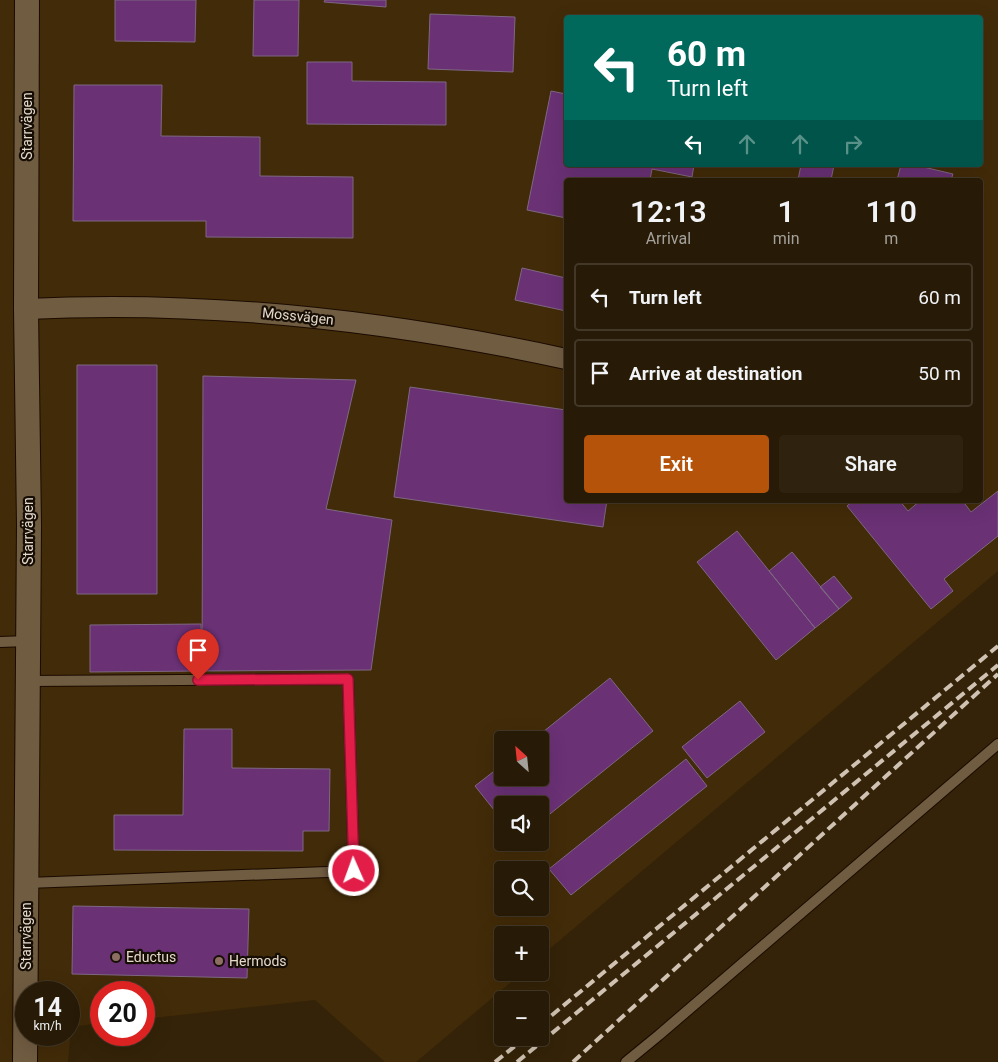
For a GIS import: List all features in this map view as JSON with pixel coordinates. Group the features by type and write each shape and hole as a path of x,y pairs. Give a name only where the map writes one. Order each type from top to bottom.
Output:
{"street":[{"name":"Starrvägen","path":"25,1062 29,526 26,309 27,0"},
{"name":"Mossvägen","path":"26,309 64,307 200,308 276,313 356,322 521,349 564,360"}],"lane":[{"path":"0,642 28,641"},
{"path":"26,883 354,871 348,679 28,681"},
{"path":"626,1062 998,744"}],"shaded area":[{"path":"0,0 998,0 998,571 549,949 549,926 494,926 494,981 512,981 501,991 494,991 494,997 416,1062 385,1062 315,1000 155,1018 155,981 90,981 90,1024 80,1026 80,981 15,981 15,1046 69,1046 68,1062 0,1062"}],"building":[{"path":"115,0 196,0 195,42 115,41"},
{"path":"254,0 299,0 298,56 253,56"},
{"path":"325,0 386,0 386,7 324,2"},
{"path":"430,14 515,17 513,72 428,69"},
{"path":"307,62 352,62 352,81 446,82 446,125 307,124"},
{"path":"74,85 162,85 161,136 260,137 260,176 353,177 353,238 206,237 206,221 73,221"},
{"path":"551,91 564,94 564,167 694,167 692,177 652,169 650,178 564,178 564,218 527,210"},
{"path":"801,167 834,167 831,178 798,178"},
{"path":"900,167 923,167 953,174 952,178 898,178"},
{"path":"522,268 564,278 564,311 515,300"},
{"path":"77,365 157,365 157,594 77,594"},
{"path":"203,376 356,380 326,509 392,520 371,670 202,671"},
{"path":"410,387 564,410 564,503 607,503 603,527 394,497"},
{"path":"998,491 998,536 944,579 953,591 931,609 847,506 850,503 901,503 908,511 917,503 964,503 971,512"},
{"path":"737,531 815,628 776,660 697,562"},
{"path":"792,552 839,609 815,628 769,571"},
{"path":"834,576 852,598 839,609 820,587"},
{"path":"201,624 202,671 90,672 90,625"},
{"path":"610,678 653,731 549,815 549,796 494,796 494,810 475,786 494,771 494,786 549,786 549,731 544,731"},
{"path":"740,701 765,732 707,778 682,747"},
{"path":"184,729 232,729 232,768 330,769 329,831 303,831 303,851 114,850 114,815 183,815"},
{"path":"686,759 707,786 571,895 549,869"},
{"path":"73,906 249,909 247,978 72,974"}],"railway":[{"path":"549,1018 998,646"},
{"path":"517,1062 998,665"},
{"path":"573,1062 998,674"},
{"path":"495,1062 515,1046"}],"place":[{"name":"Eductus","path":"116,957"},
{"name":"Hermods","path":"219,961"}],"route":[{"path":"198,680 348,679 354,871"}]}
